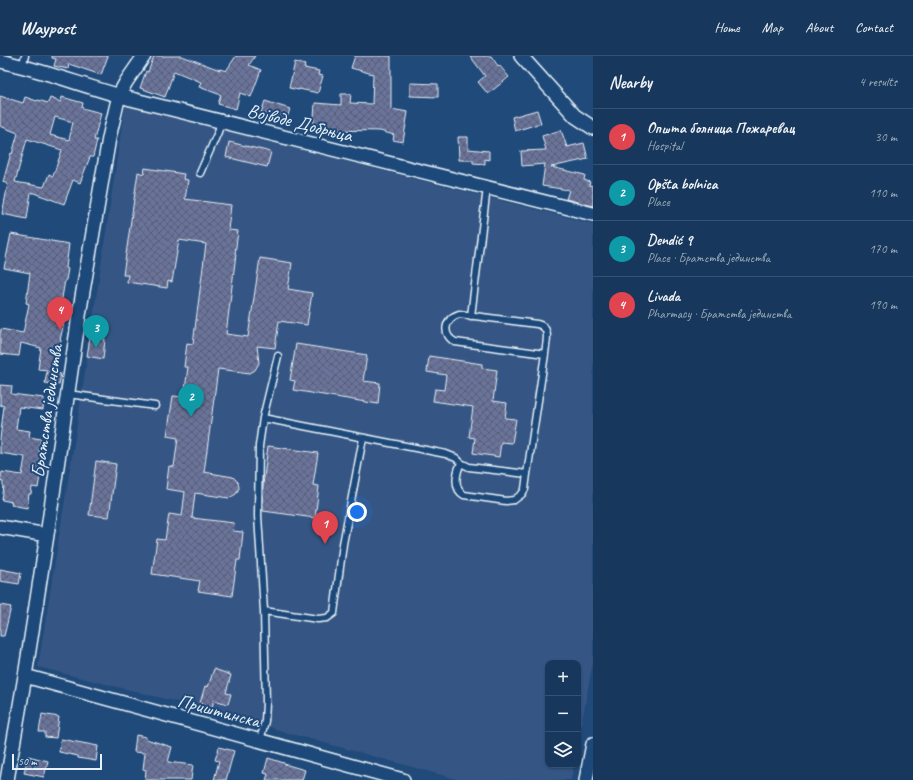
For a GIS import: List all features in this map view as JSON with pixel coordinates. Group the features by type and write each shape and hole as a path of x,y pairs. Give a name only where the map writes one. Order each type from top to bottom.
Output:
{"street":[{"name":"Братства јединства","path":"7,780 25,676 67,394 109,138 119,95 144,56"},
{"path":"522,56 576,116 593,128"},
{"name":"Војводе Добрњца","path":"0,61 24,61 119,95 221,122 593,214"},
{"path":"0,527 47,535"},
{"name":"Приштинска","path":"25,676 403,780"},
{"path":"586,780 593,744"}],"lane":[{"path":"200,173 221,122"},
{"path":"471,316 488,188"},
{"path":"461,463 457,484 460,491 464,495 506,501 514,500 522,494 525,489 545,354 547,333 543,326 537,324 459,314 449,321 446,328 447,333 452,340 456,342 545,354"},
{"path":"260,741 265,721 266,703 264,611 258,516 259,446 263,418 278,356"},
{"path":"67,394 155,406"},
{"path":"263,418 446,454 456,458 461,463 469,467 527,474"},
{"path":"264,611 318,619 327,618 334,613 343,544 363,438"}],"shaded area":[{"path":"125,105 593,224 593,662 581,726 581,660 545,660 545,768 573,768 571,780 460,780 288,733 249,720 38,667 77,425"}],"building":[{"path":"52,56 108,56 101,75 69,64 68,69 54,66 56,59 52,58"},
{"path":"154,56 182,56 226,71 236,56 255,56 249,65 261,70 251,97 240,93 236,109 218,104 221,95 199,87 201,82 174,71 165,97 140,88 146,71 148,72"},
{"path":"355,56 391,56 391,109 408,112 403,142 393,140 394,135 380,131 331,130 330,133 313,132 315,103 341,105 341,94 351,94 350,103 372,104 373,74 351,68"},
{"path":"470,56 491,56 509,77 488,94 478,82 485,76"},
{"path":"295,62 305,65 304,68 319,71 318,75 323,76 318,93 289,88"},
{"path":"410,83 438,84 438,97 410,96"},
{"path":"0,96 23,103 25,97 48,103 50,98 61,102 62,97 83,103 82,108 101,113 94,140 97,140 93,157 90,157 80,183 73,180 64,204 31,192 27,219 2,214 8,184 3,182 18,133 0,126","holes":["55,117 73,122 69,140 50,135","27,139 62,150 53,176 49,174 44,187 15,182"]},
{"path":"265,101 290,109 286,121 280,119 280,122 268,118 269,115 261,113"},
{"path":"537,110 541,123 515,131 512,117"},
{"path":"561,130 567,147 584,143 588,159 551,167 585,175 584,180 590,182 589,185 593,186 593,206 566,199 569,190 542,186 545,164 522,166 521,151 546,150 542,136"},
{"path":"458,137 468,137 468,149 489,151 489,160 485,159 485,164 473,163 473,160 459,160"},
{"path":"229,142 271,152 267,167 226,157"},
{"path":"145,168 184,174 183,179 188,180 185,199 231,205 228,230 238,231 226,334 248,337 260,258 292,263 288,289 312,293 307,325 279,321 275,348 257,346 259,363 255,370 250,373 218,369 204,472 233,477 238,482 239,488 236,494 229,498 195,493 192,518 234,523 233,531 243,532 240,560 237,560 232,596 198,591 200,581 152,574 157,539 165,540 169,514 182,516 185,492 166,489 169,466 174,467 178,438 167,436 173,396 184,397 188,367 184,367 187,343 193,344 206,244 179,240 172,282 168,281 167,288 127,282 128,275 123,275 138,172 144,174"},
{"path":"11,234 69,244 66,268 68,269 58,322 64,323 60,340 56,373 61,374 59,385 45,383 47,370 38,369 41,348 21,343 19,356 0,354 1,329 23,333 29,304 26,303 30,273 4,268"},
{"path":"90,337 105,339 103,359 87,356"},
{"path":"296,344 367,355 363,381 380,383 378,404 293,390 295,381 290,380"},
{"path":"429,356 482,364 482,368 497,370 493,401 507,403 505,418 516,419 512,443 501,442 499,457 473,453 475,438 469,437 473,407 433,401 435,389 444,390 446,375 427,372"},
{"path":"0,385 12,386 11,394 44,398 43,410 19,407 16,429 30,431 29,437 41,439 39,451 44,452 38,488 32,487 31,494 29,494 27,508 11,505 12,502 2,500 4,486 3,482 0,481 2,472 22,475 25,457 0,453 4,406 0,405"},
{"path":"268,446 318,453 313,485 319,486 315,518 263,511 263,485"},
{"path":"96,461 116,464 109,517 89,515"},
{"path":"0,569 21,573 19,584 0,581"},
{"path":"0,605 11,607 4,636 0,636"},
{"path":"214,669 231,675 226,693 231,694 228,704 214,700 212,707 200,703 205,686 208,687"},
{"path":"42,714 59,717 56,738 45,737 45,732 39,732"},
{"path":"136,735 146,737 146,739 172,747 168,762 193,765 191,780 145,780 146,770 143,769 145,753 134,752"},
{"path":"61,739 98,746 96,761 78,758 78,756 59,752"},
{"path":"219,747 234,751 226,780 214,780 219,761 215,760"},
{"path":"28,756 48,761 44,777 24,773"},
{"path":"268,758 305,770 302,780 266,780 268,774 264,773"}],"place":[{"name":"Livada","path":"60,330"},
{"name":"Dendić 9","path":"96,348"},
{"name":"Opšta bolnica","path":"191,417"},
{"name":"Општа болница Пожаревац","path":"325,544"}]}
